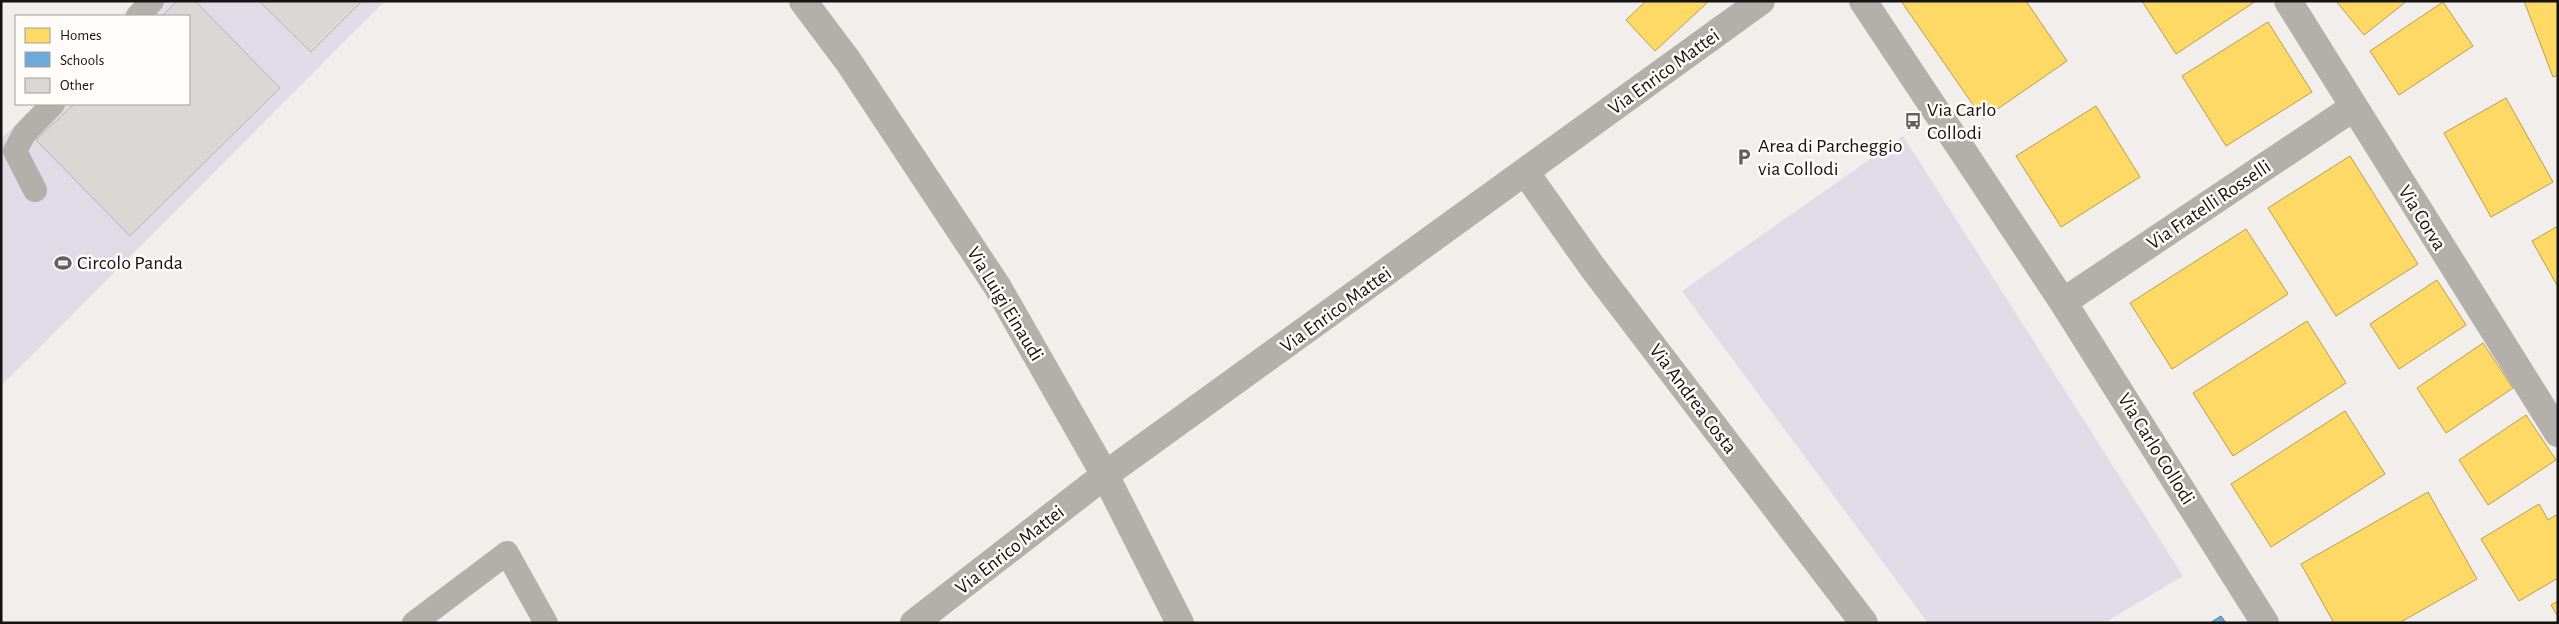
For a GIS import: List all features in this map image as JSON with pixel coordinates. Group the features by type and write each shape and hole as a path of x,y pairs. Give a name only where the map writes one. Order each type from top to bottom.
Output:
{"street":[{"name":"Via Luigi Einaudi","path":"803,1 848,61 997,286 1105,476 1180,623"},
{"name":"Via Enrico Mattei","path":"914,623 1105,476 1761,1"},
{"name":"Via Carlo Collodi","path":"1863,1 2063,302 2265,623"},
{"name":"Via Corva","path":"2288,1 2558,433"},
{"name":"Via Fratelli Rosselli","path":"2063,302 2354,107"},
{"name":"Via Andrea Costa","path":"1526,173 1593,268 1864,623"}],"lane":[{"path":"139,15 152,1"},
{"path":"35,190 15,151 24,134 52,105"},
{"path":"414,623 507,552 546,623"}],"shaded area":[{"name":"Circolo Panda","path":"137,1 385,1 1,386 1,139 35,105 190,105 190,15 123,15"},
{"path":"1903,136 2183,576 2104,623 1928,623 1682,291"}],"building: Homes":[{"path":"1646,1 1708,2 1655,51 1626,20"},
{"path":"1901,1 2026,1 2067,61 1983,119"},
{"path":"2142,1 2256,1 2176,54"},
{"path":"2336,1 2407,1 2364,35"},
{"path":"2524,1 2558,1 2558,75 2553,77"},
{"path":"2443,2 2473,46 2399,95 2370,51"},
{"path":"2268,22 2312,92 2226,146 2182,76"},
{"path":"2506,98 2553,182 2491,217 2444,133"},
{"path":"2096,106 2140,177 2061,227 2016,156"},
{"path":"2350,156 2418,264 2336,316 2268,208"},
{"path":"2558,226 2558,287 2532,241"},
{"path":"2246,229 2288,294 2172,369 2130,303"},
{"path":"2437,280 2466,325 2399,369 2370,324"},
{"path":"2307,321 2346,383 2233,456 2193,393"},
{"path":"2483,343 2513,388 2446,433 2417,388"},
{"path":"2345,411 2385,474 2271,547 2231,484"},
{"path":"2526,415 2556,460 2488,505 2459,460"},
{"path":"2428,492 2477,579 2399,623 2334,623 2301,564"},
{"path":"2539,504 2548,520 2558,514 2558,578 2519,601 2481,539"},
{"path":"2558,601 2558,617 2551,605"}],"building: Schools":[{"path":"2221,616 2226,623 2210,623"}],"building: Other":[{"path":"177,1 195,1 280,88 130,236 36,140 73,105 190,105 190,15 163,15"},
{"path":"259,1 360,1 361,2 311,52"}],"place":[{"name":"Via Carlo Collodi","path":"1913,121"},
{"name":"Area di Parcheggio via Collodi","path":"1744,157"},
{"name":"Circolo Panda","path":"63,263"}]}
